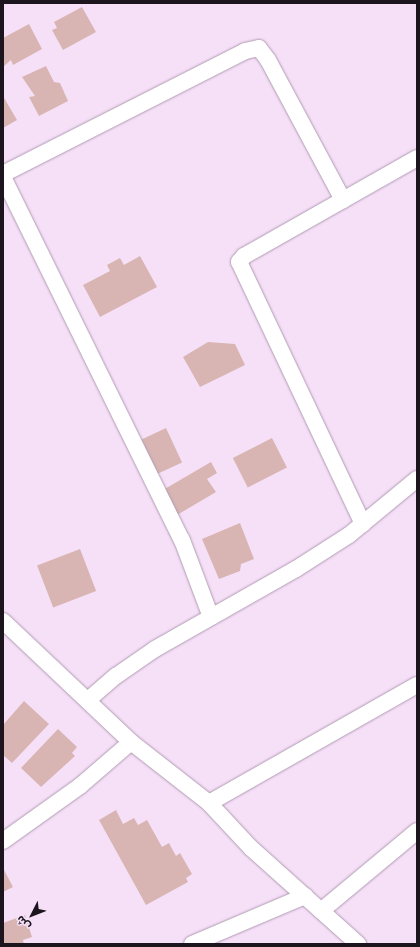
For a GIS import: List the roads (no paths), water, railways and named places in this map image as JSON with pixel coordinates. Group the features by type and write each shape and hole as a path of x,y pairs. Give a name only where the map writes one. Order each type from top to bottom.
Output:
{"street":[{"path":"3,174 245,51 259,48 268,60 343,200"},
{"path":"363,524 240,262 244,256 417,158"},
{"path":"3,177 182,540 211,617"},
{"path":"88,700 133,663 296,569 363,524 417,479"},
{"path":"3,621 131,742 209,803 251,848 358,944"},
{"path":"209,803 417,685"},
{"path":"3,841 80,786 131,742"},
{"path":"321,911 417,831"},
{"path":"192,944 305,896"}]}
